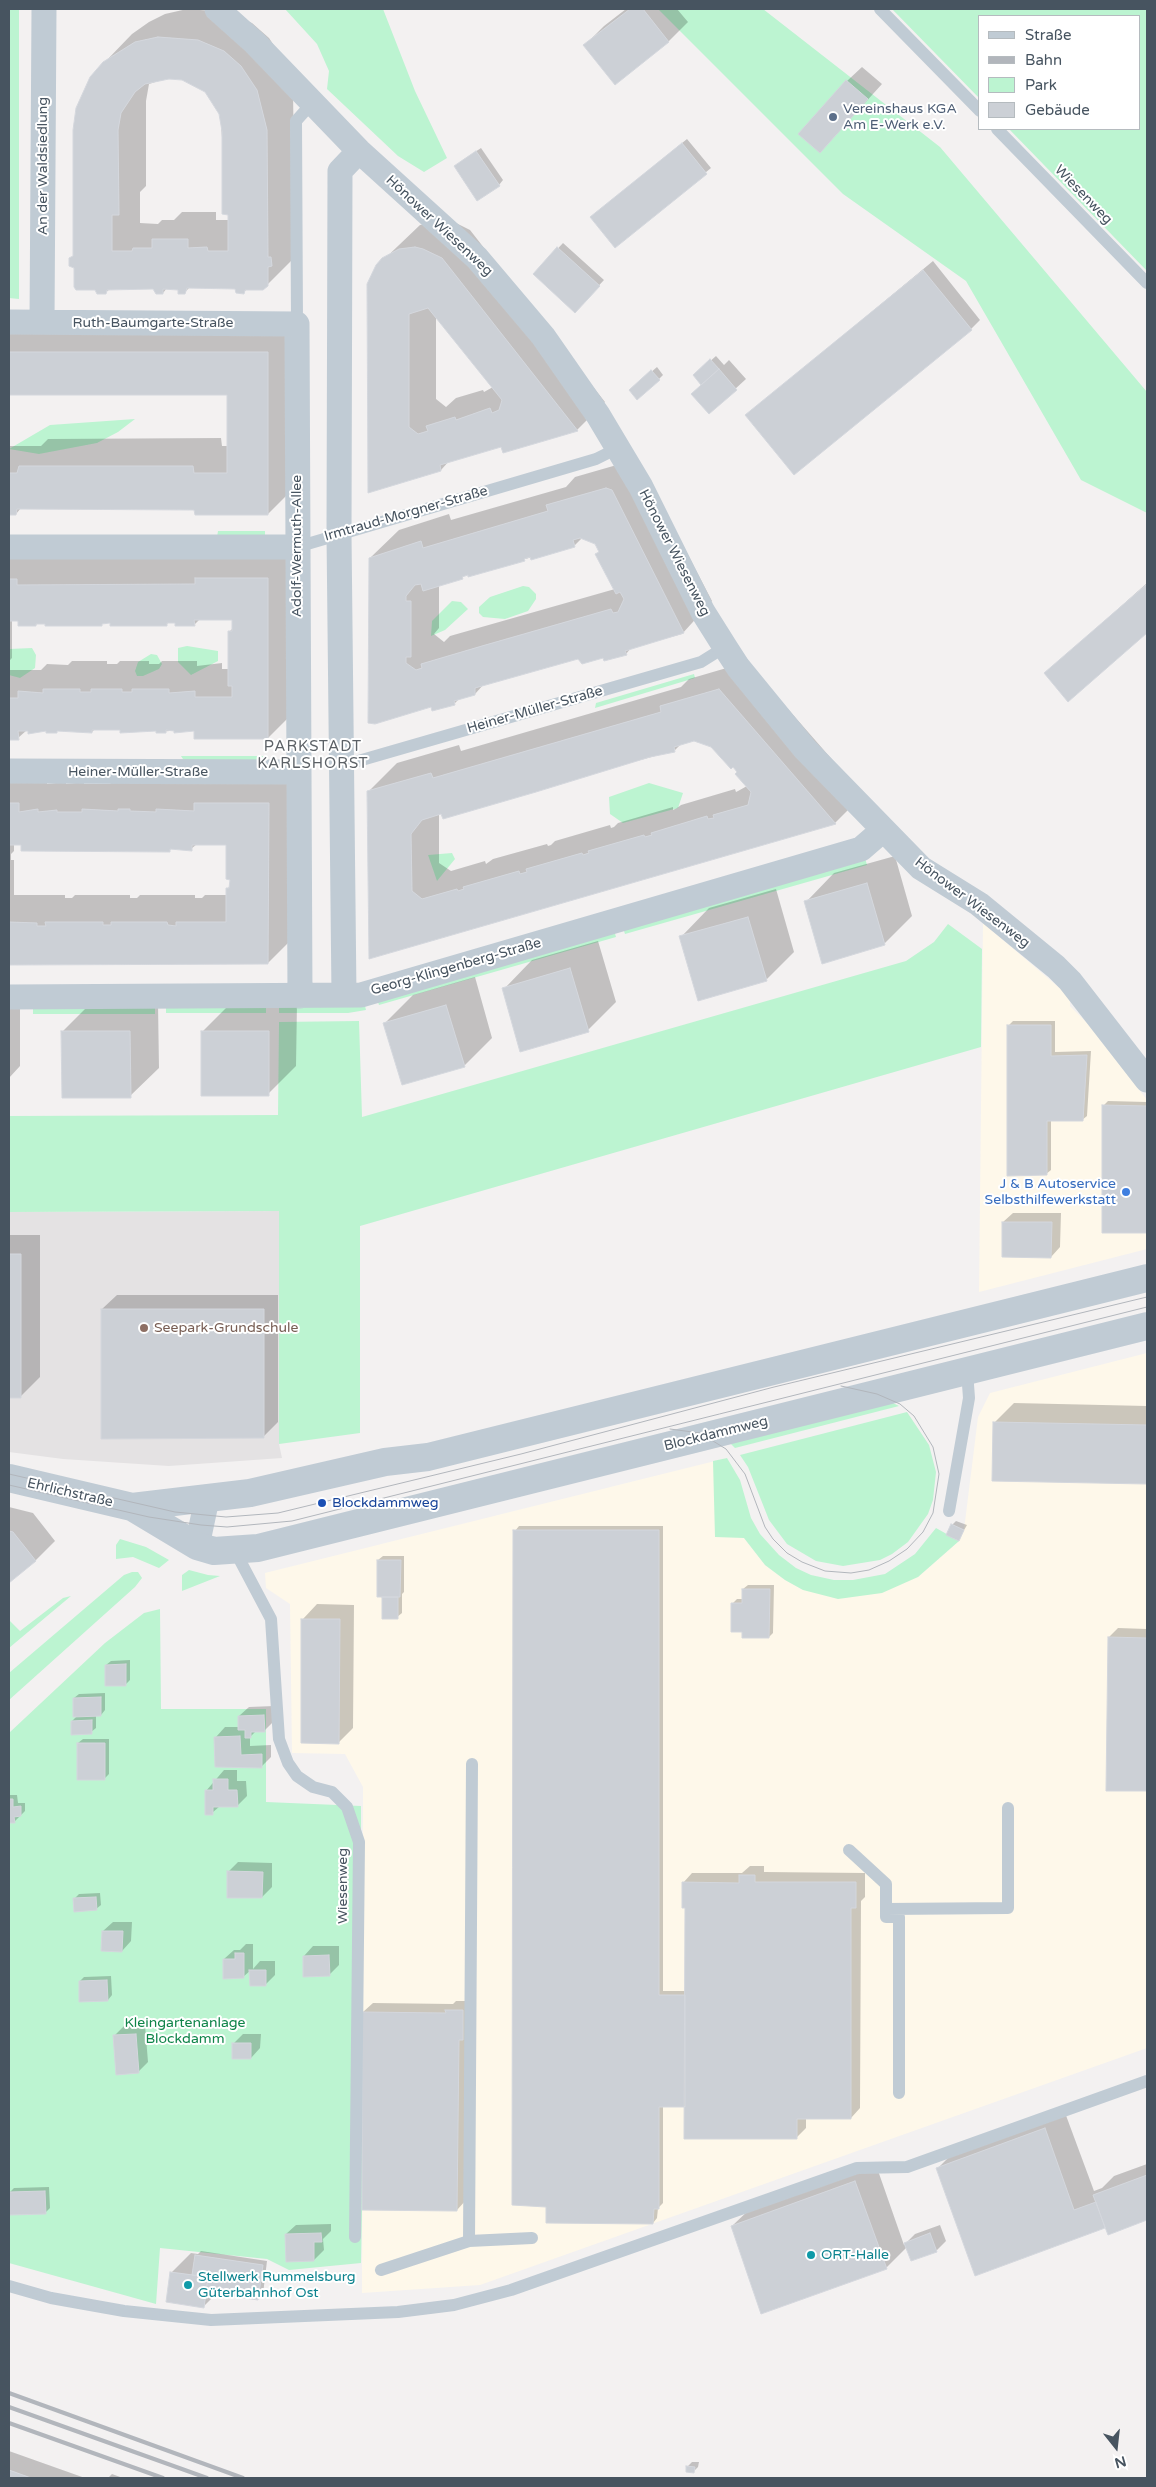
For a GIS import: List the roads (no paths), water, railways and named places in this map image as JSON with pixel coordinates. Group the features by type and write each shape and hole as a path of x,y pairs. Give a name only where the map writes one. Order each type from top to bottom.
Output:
{"street":[{"name":"An der Waldsiedlung","path":"42,322 44,9"},
{"name":"Hönower Wiesenweg","path":"216,9 255,43 359,151 456,238 490,272 569,371 641,488 703,612 738,667 805,749 922,868 979,904 1056,967 1147,1080"},
{"path":"344,995 339,534 340,171 359,151"},
{"name":"Ruth-Baumgarte-Straße","path":"9,322 297,324"},
{"name":"Adolf-Wermuth-Allee","path":"297,324 300,996"},
{"name":"Irmtraud-Morgner-Straße","path":"9,547 297,547"},
{"name":"Heiner-Müller-Straße","path":"9,771 298,772"},
{"name":"Georg-Klingenberg-Straße","path":"9,997 361,995 861,849 883,830"},
{"path":"132,1507 259,1491 385,1462 428,1457 1147,1278"},
{"name":"Blockdammweg","path":"132,1507 197,1546 214,1550 234,1551 258,1548 1147,1326"},
{"name":"Ehrlichstraße","path":"9,1478 132,1507"},
{"path":"197,1546 207,1499"}],"lane":[{"path":"880,9 978,109"},
{"name":"Adolf-Wermuth-Allee","path":"297,324 296,121 313,102"},
{"name":"Wiesenweg","path":"998,130 1147,283"},
{"name":"Irmtraud-Morgner-Straße","path":"297,547 596,459 618,448"},
{"name":"Heiner-Müller-Straße","path":"341,766 701,662 725,647"},
{"path":"949,1511 969,1398 967,1371"},
{"name":"Wiesenweg","path":"234,1551 271,1619 278,1739 288,1763 297,1776 313,1787 332,1792 347,1807 359,1842 355,2237"},
{"path":"469,2241 472,1764"},
{"path":"886,1909 1008,1908 1008,1808"},
{"path":"849,1850 886,1884 886,1916 899,1917 899,2093"},
{"path":"9,2286 51,2298 124,2311 211,2320 398,2312 454,2305 511,2290 857,2168 906,2167 1147,2081"},
{"path":"381,2270 469,2241 532,2238"}],"tram line":[{"path":"9,1474 175,1512 226,1517 278,1513 521,1454 774,1387 1147,1297"},
{"path":"9,1485 149,1517 201,1525 227,1527 292,1521 1147,1307"},
{"path":"670,1429 700,1433 726,1449 745,1474 765,1527 773,1539 787,1553 802,1562 825,1571 851,1573 869,1570 889,1561 907,1549 923,1532 933,1513 939,1474 933,1447 914,1416 900,1404 877,1394 841,1386"}],"railway":[{"path":"9,2393 243,2478"},
{"path":"9,2407 207,2478"},
{"path":"9,2423 163,2478"}],"place":[{"name":"Vereinshaus KGA Am E-Werk e.V.","path":"833,117"},
{"name":"J & B Autoservice Selbsthilfewerkstatt","path":"1126,1192"},
{"name":"Seepark-Grundschule","path":"144,1328"},
{"name":"Blockdammweg","path":"322,1503"},
{"name":"ORT-Halle","path":"811,2255"},
{"name":"Stellwerk Rummelsburg Güterbahnhof Ost","path":"188,2285"}],"district":[{"name":"PARKSTADT KARLSHORST","path":"313,756"}],"park label":[{"name":"Kleingartenanlage Blockdamm","path":"185,2032"}]}
